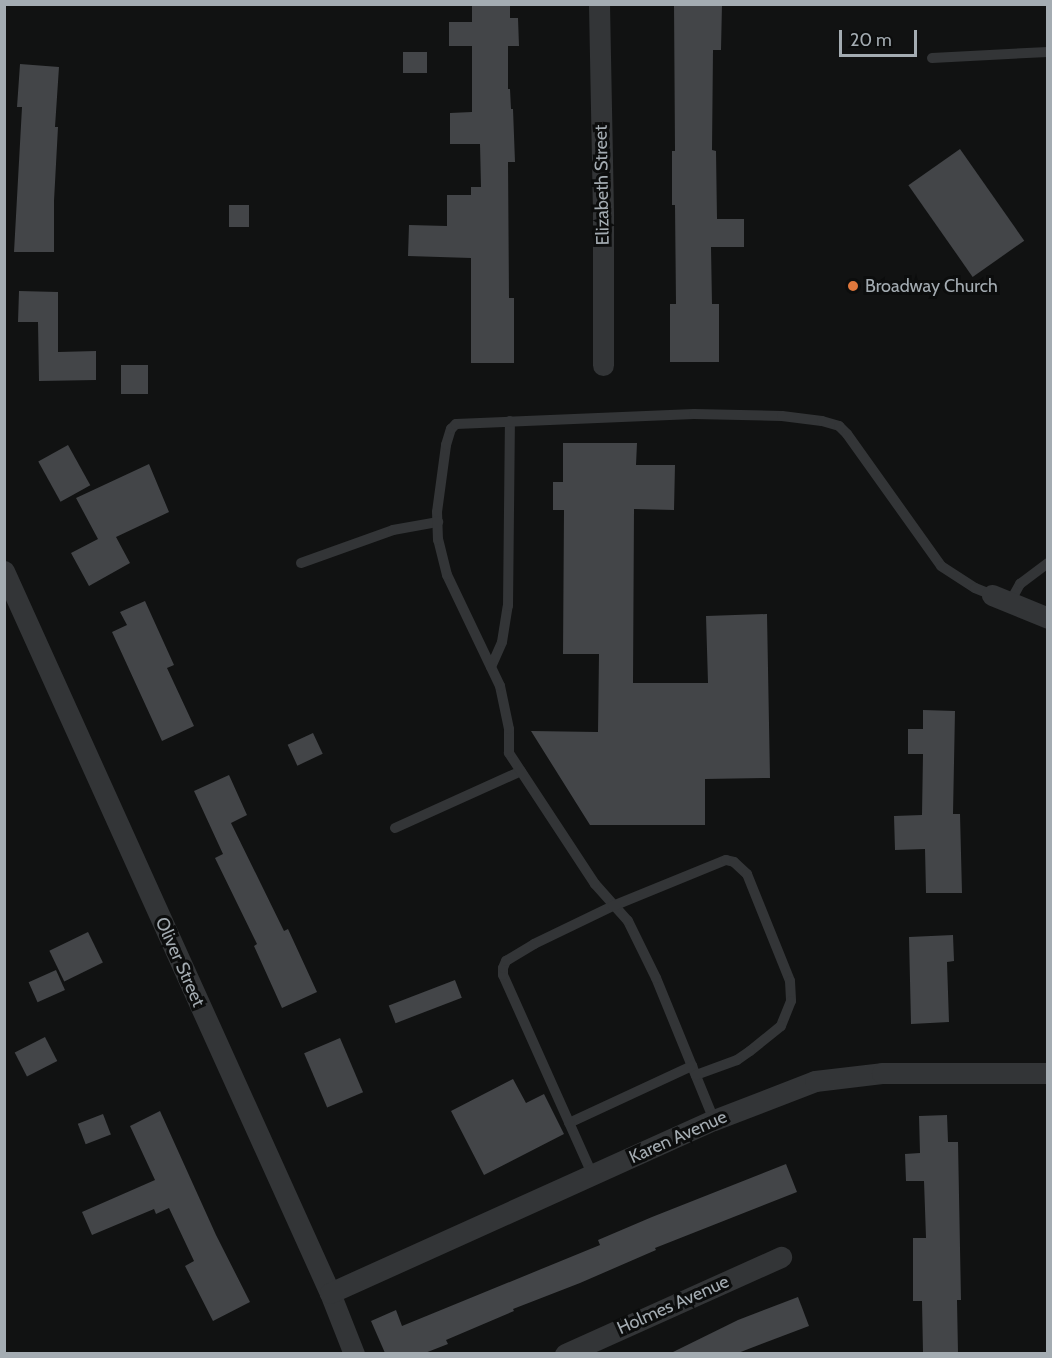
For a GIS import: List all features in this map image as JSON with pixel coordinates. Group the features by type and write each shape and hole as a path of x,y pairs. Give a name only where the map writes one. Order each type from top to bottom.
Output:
{"street":[{"name":"Elizabeth Street","path":"599,4 603,365"},
{"name":"Oliver Street","path":"4,571 330,1293 354,1353"},
{"path":"1001,599 1047,618"},
{"name":"Karen Avenue","path":"330,1293 714,1120 815,1081 848,1076 919,1072 1047,1073"},
{"name":"Holmes Avenue","path":"565,1353 781,1257"}],"lane":[{"path":"932,58 1047,52"},
{"path":"714,1120 656,978 628,921 595,884 509,753 508,729 500,686 447,575 438,540 446,445 451,429 456,424 694,414 782,416 822,421 839,426 847,434 941,566 975,588 1001,599 1047,563"},
{"path":"490,667 502,642 507,606 510,421"},
{"path":"301,563 393,530 438,522"},
{"path":"394,828 521,771"},
{"path":"569,1123 694,1071 737,1060 781,1026 791,1001 790,981 747,874 734,862 726,860 614,906 534,944 506,961 503,975 569,1123 593,1176"}],"building":[{"path":"472,4 510,4 510,18 518,18 519,46 508,46 508,89 510,89 511,109 513,109 515,162 508,162 509,298 514,298 514,363 471,363 471,258 408,256 409,225 447,226 447,195 471,195 471,187 481,187 480,144 450,144 450,113 472,112 472,46 449,46 449,22 472,22"},
{"path":"674,4 722,4 721,50 713,50 712,150 716,151 717,219 744,219 744,247 711,247 712,304 719,304 719,362 670,362 670,304 676,304 675,205 672,205 672,151 675,151"},
{"path":"403,52 427,52 427,73 403,73"},
{"path":"20,64 59,67 55,127 58,127 54,252 14,252 22,107 17,107"},
{"path":"960,149 1024,241 973,277 908,185"},
{"path":"229,205 249,205 249,227 229,227"},
{"path":"19,291 58,292 58,352 96,351 96,380 39,381 38,322 18,322"},
{"path":"121,365 148,365 148,394 121,394"},
{"path":"563,443 637,443 636,465 675,465 674,510 634,509 633,683 708,683 706,616 767,614 770,778 705,779 705,825 590,825 531,731 598,732 599,654 563,654 564,510 553,510 553,482 563,482"},
{"path":"68,445 90,485 61,502 38,461"},
{"path":"149,464 169,512 116,537 130,563 89,586 71,553 98,539 76,498"},
{"path":"145,601 174,665 167,668 194,726 162,741 112,632 127,625 120,612"},
{"path":"923,710 955,711 953,814 960,814 962,893 926,893 925,849 895,850 894,816 922,815 923,754 908,754 908,729 923,729"},
{"path":"313,733 323,754 297,766 288,745"},
{"path":"229,775 247,815 231,823 284,931 288,929 317,992 282,1008 254,946 257,944 215,858 223,854 194,791"},
{"path":"88,932 103,963 64,981 49,951"},
{"path":"953,935 954,961 947,962 949,1022 911,1024 909,937"},
{"path":"56,970 65,990 38,1002 29,982"},
{"path":"455,980 462,998 396,1023 389,1005"},
{"path":"45,1037 57,1061 27,1076 15,1052"},
{"path":"340,1038 363,1092 327,1108 304,1053"},
{"path":"513,1079 526,1103 544,1094 564,1134 484,1175 451,1111"},
{"path":"160,1111 216,1235 250,1302 213,1321 185,1266 194,1261 169,1208 156,1214 154,1209 92,1235 82,1212 155,1180 130,1126"},
{"path":"103,1114 111,1135 86,1144 78,1124"},
{"path":"947,1115 948,1142 958,1142 961,1300 957,1300 958,1353 923,1353 922,1301 913,1301 913,1238 926,1238 924,1181 906,1181 905,1154 920,1153 919,1116"},
{"path":"786,1164 797,1192 655,1248 656,1250 580,1283 513,1309 514,1311 446,1340 448,1344 425,1353 385,1353 371,1321 396,1310 402,1326 600,1245 598,1240 652,1217"},
{"path":"798,1297 809,1326 738,1353 671,1353 738,1320"}],"place":[{"name":"Broadway Church","path":"853,286"}]}
